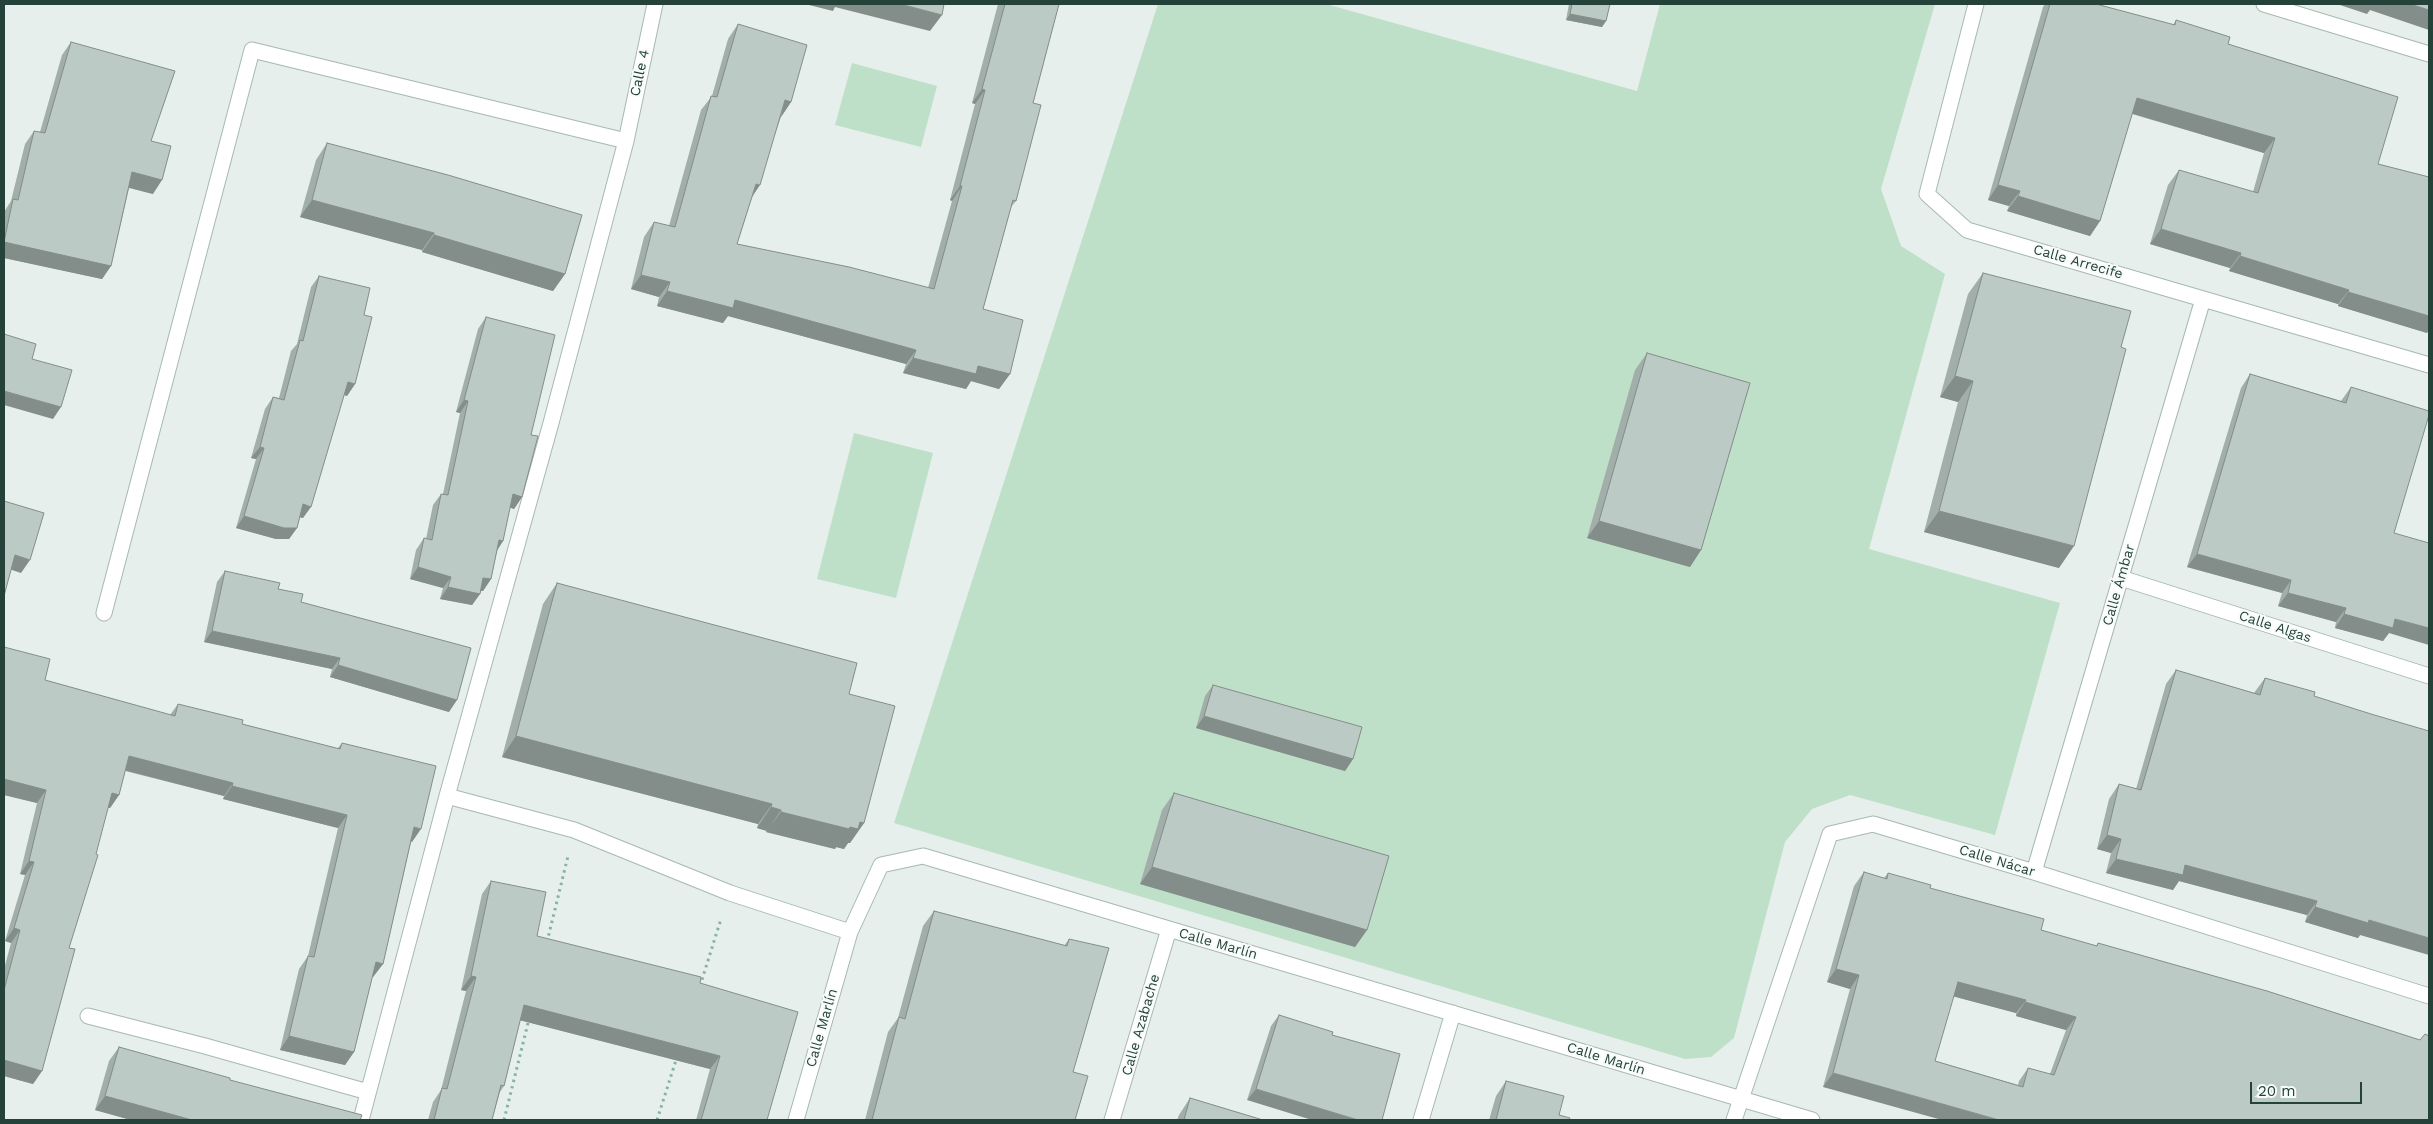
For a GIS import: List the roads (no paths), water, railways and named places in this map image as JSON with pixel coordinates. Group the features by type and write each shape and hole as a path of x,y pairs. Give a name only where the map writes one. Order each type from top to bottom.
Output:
{"street":[{"name":"Calle 4","path":"361,1120 447,796 551,423 626,141 655,4"},
{"name":"Calle Arrecife","path":"1976,4 1927,194 1967,230 2429,365"},
{"path":"2264,4 2429,54"},
{"path":"104,613 252,50 626,141"},
{"name":"Calle Ámbar","path":"2034,872 2203,299"},
{"name":"Calle Algas","path":"2121,578 2429,676"},
{"path":"447,796 574,830 730,892 850,932"},
{"name":"Calle Nácar","path":"1740,1099 1830,834 1873,824 2034,872 2429,996"},
{"name":"Calle Marlín","path":"796,1120 850,932 881,865 923,856 1812,1120"},
{"name":"Calle Azabache","path":"1112,1120 1169,929"},
{"path":"1421,1120 1454,1013"},
{"path":"88,1016 205,1046 368,1092"},
{"path":"1734,1120 1740,1099"}]}
